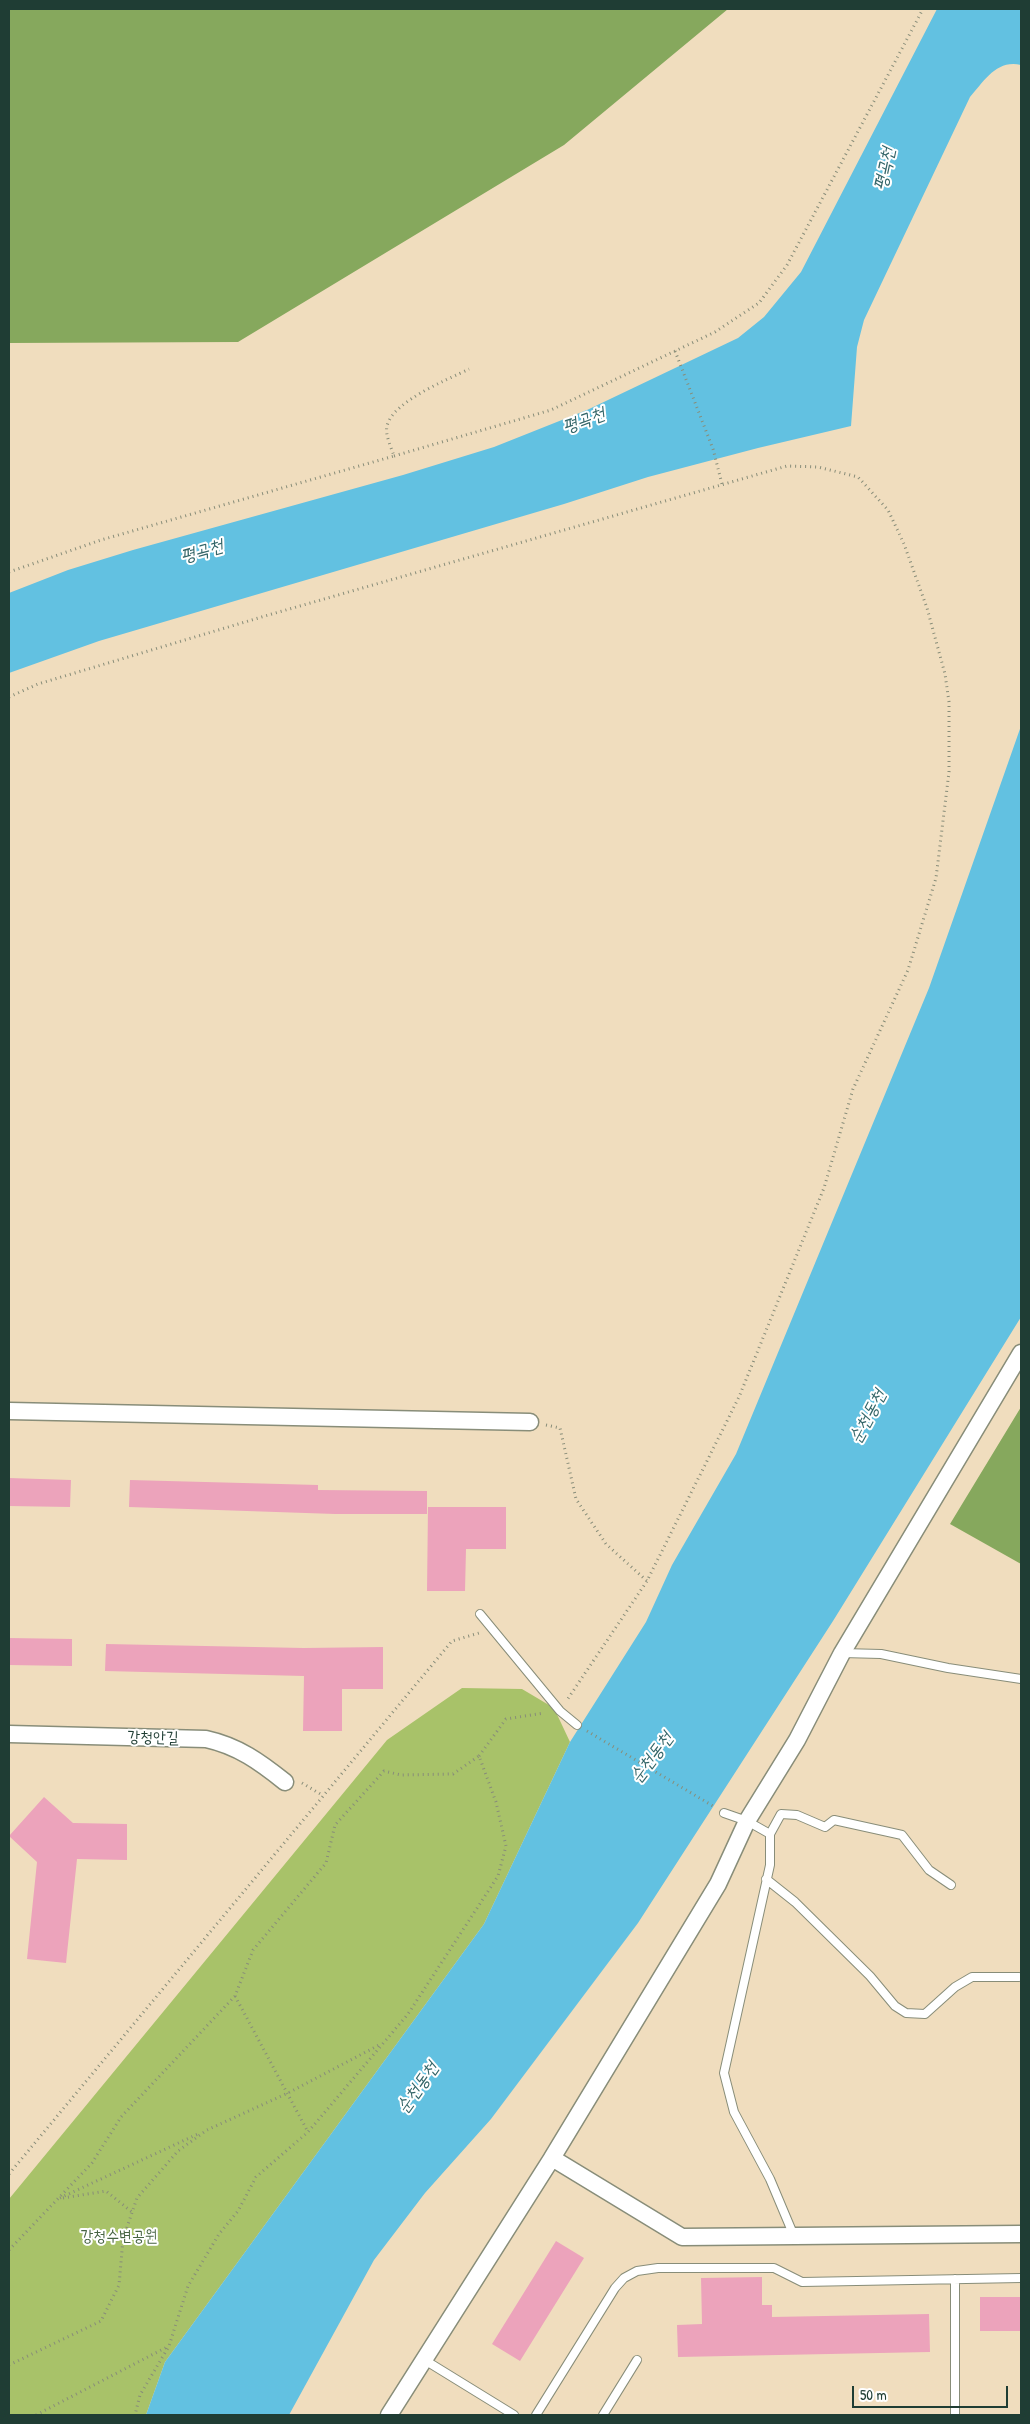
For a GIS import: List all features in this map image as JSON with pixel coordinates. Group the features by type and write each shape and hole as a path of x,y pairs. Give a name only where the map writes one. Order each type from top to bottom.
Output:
{"street":[{"path":"388,2415 552,2158 718,1884 747,1822 797,1740 842,1653 1021,1354"},
{"path":"9,1411 530,1422"},
{"name":"강청안길","path":"9,1734 206,1739 230,1745 252,1756 285,1782"},
{"path":"552,2158 682,2237 794,2238 1021,2234"}],"lane":[{"path":"480,1614 494,1628 560,1710 577,1724"},
{"path":"842,1653 881,1654 948,1668 1021,1679"},
{"path":"724,1813 770,1834"},
{"path":"794,2238 770,2179 734,2112 724,2073 770,1865 770,1834 781,1814 797,1815 825,1827 834,1820 902,1835 929,1870 951,1885"},
{"path":"766,1879 795,1902 870,1976 895,2006 906,2013 925,2014 955,1987 972,1977 1019,1977"},
{"path":"536,2415 615,2288 624,2278 637,2271 658,2268 774,2268 802,2282 1021,2278"},
{"path":"955,2279 955,2415"},
{"path":"424,2359 514,2415"},
{"path":"603,2415 637,2360"}],"path":[{"path":"9,572 101,540 551,410 715,332 760,303 787,265 923,9"},
{"path":"675,351 713,449 722,484"},
{"path":"394,456 386,433 387,425 396,410 469,369"},
{"path":"9,697 38,684 246,622 787,466 818,467 858,478 888,510 904,544 927,608 945,674 949,702 949,772 936,878 908,970 853,1089 824,1188 739,1397 647,1580 560,1710 506,1718 479,1756 453,1774 400,1775 384,1771 335,1825 326,1863 253,1950 235,1996 120,2117 92,2163 9,2250"},
{"path":"530,1422 560,1428 576,1499 606,1544 647,1580"},
{"path":"9,2174 452,1642 494,1628"},
{"path":"577,1724 724,1813"},
{"path":"135,2415 140,2395 169,2346 188,2286 219,2234 238,2211 256,2177 308,2132 408,2014 498,1876 506,1846 496,1802 479,1756"},
{"path":"235,1996 308,2132"},
{"path":"58,2199 288,2093 383,2043"},
{"path":"9,2365 101,2321 119,2286 123,2239 137,2198 178,2151 207,2130"},
{"path":"58,2199 106,2191 132,2212"},
{"path":"36,2415 169,2346"}],"green space":[{"path":"9,9 728,9 564,145 238,342 9,343"},
{"path":"1021,1407 1021,1564 950,1524"},
{"name":"강청수변공원","path":"462,1688 522,1689 554,1708 570,1742 484,1924 165,2362 146,2415 9,2415 9,2199 387,1740"}],"water":[{"name":"평곡천","path":"937,9 1021,9 1021,65 1012,64 998,68 986,78 970,97 864,320 857,347 851,426 648,477 564,504 99,641 9,673 9,593 68,570 133,550 403,475 494,447 587,410 738,338 764,317 801,272"},
{"name":"순천동천","path":"1021,726 1021,1317 833,1621 638,1923 491,2119 425,2193 374,2260 289,2415 146,2415 165,2362 484,1924 570,1742 646,1622 672,1565 736,1454 929,988"}],"building":[{"path":"9,1478 71,1480 70,1507 9,1506"},
{"path":"130,1480 318,1485 318,1490 427,1491 427,1514 335,1514 129,1507"},
{"path":"428,1507 506,1507 506,1549 466,1549 465,1591 427,1591"},
{"path":"9,1638 72,1639 72,1666 9,1665"},
{"path":"106,1644 304,1648 383,1647 383,1689 342,1689 342,1731 303,1731 304,1676 105,1671"},
{"path":"44,1797 73,1823 127,1824 127,1860 77,1859 66,1963 27,1959 37,1862 9,1836"},
{"path":"556,2241 584,2258 520,2361 492,2344"},
{"path":"762,2277 762,2305 772,2305 772,2317 929,2314 930,2352 678,2357 677,2325 702,2324 701,2278"},
{"path":"980,2297 1021,2297 1021,2331 980,2331"}]}
